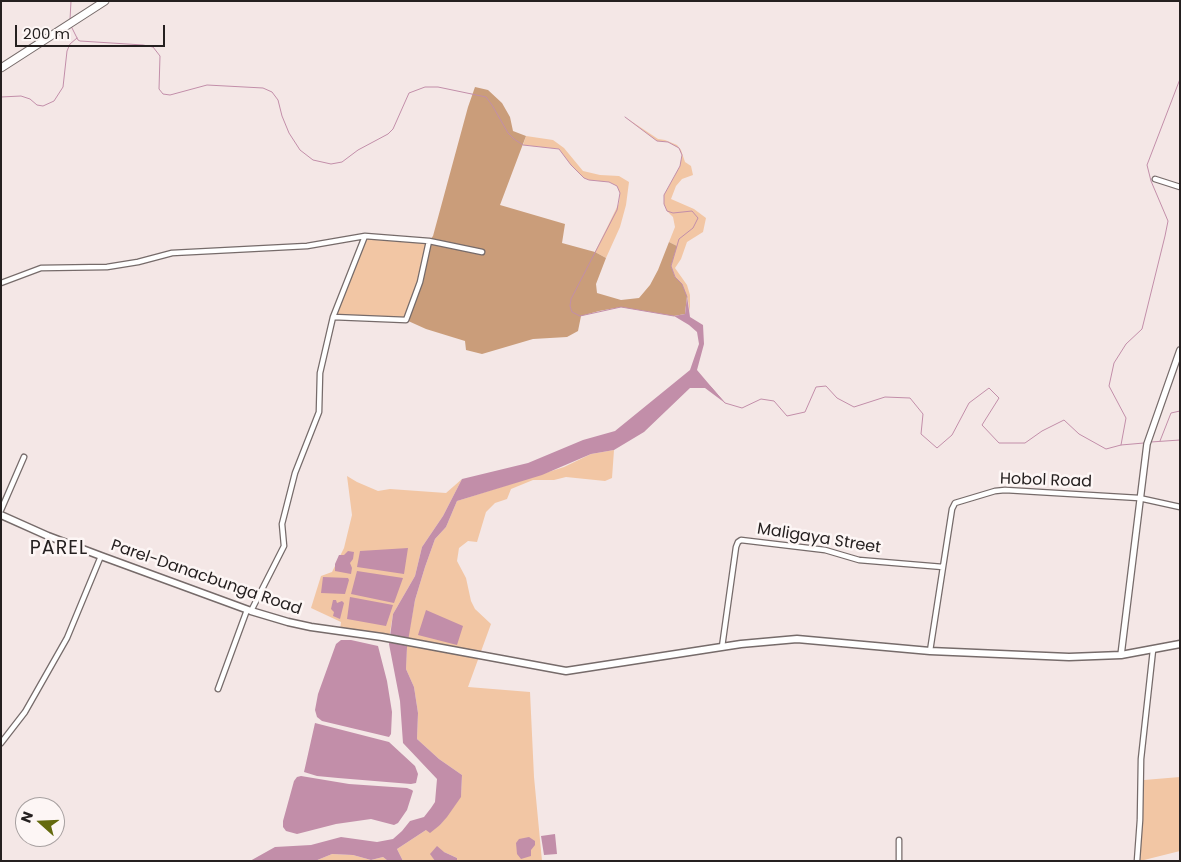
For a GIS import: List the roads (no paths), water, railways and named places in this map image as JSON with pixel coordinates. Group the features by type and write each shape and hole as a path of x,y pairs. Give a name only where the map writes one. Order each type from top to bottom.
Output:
{"main road":[{"path":"1,68 105,1"},
{"name":"Parel-Danacbunga Road","path":"1,515 48,536 101,556 249,610 288,622 382,637 566,671 722,647 797,639 930,651 1069,657 1121,655 1180,644"}],"street":[{"path":"1155,179 1180,187"},
{"path":"218,689 249,610 284,546 282,524 295,473 319,412 320,373 333,317 365,236"},
{"path":"1,283 42,268 107,267 138,262 172,253 307,246 365,236 429,241 482,252"},
{"path":"333,317 406,320 420,282 429,241"},
{"path":"1121,655 1147,444 1180,350"},
{"path":"1,510 24,456"},
{"name":"Hobol Road","path":"930,651 952,509 957,501 1006,490 1139,498"},
{"path":"1139,498 1180,507"},
{"name":"Maligaya Street","path":"722,647 736,547 741,540 825,550 859,560 943,567"},
{"path":"1,743 25,712 67,638 101,556"},
{"path":"1137,861 1141,759 1153,650"},
{"path":"899,840 899,861"}],"waterway":[{"path":"70,20 71,1"},
{"path":"71,26 80,41 153,47 160,56 159,89 163,94 170,95 207,85 263,88 272,92 278,100 289,133 300,150 313,160 331,164 342,162 358,150 388,134 393,129 409,93 425,87 438,87 486,97 508,133 514,139 523,145 559,149 584,178 609,182 617,186 620,193 617,210 571,299 570,306 572,312 580,316 621,307 674,316"},
{"path":"1,97 21,96 30,99 37,105 43,106 54,101 63,87 67,51 70,44 77,38"},
{"path":"1121,445 1126,418 1109,386 1114,363 1126,344 1142,329 1165,236 1168,221 1151,181 1147,165 1180,79"},
{"path":"625,117 657,141 668,142 679,148 682,155 680,166 664,195 664,204 667,211 673,213 692,211 698,218 693,228 679,239 671,266 675,277 682,284 687,297"},
{"path":"710,386 725,403 742,408 761,399 774,401 787,416 805,412 816,387 826,386 837,398 854,407 885,397 910,398 923,414 921,434 937,448 952,435 969,403 989,388 999,398 982,425 999,443 1025,443 1042,431 1064,420 1079,434 1106,449 1121,445 1144,443"},
{"path":"1160,441 1171,413 1180,411"},
{"path":"1151,442 1180,440"}],"district":[{"name":"PAREL","path":"59,549"}]}
